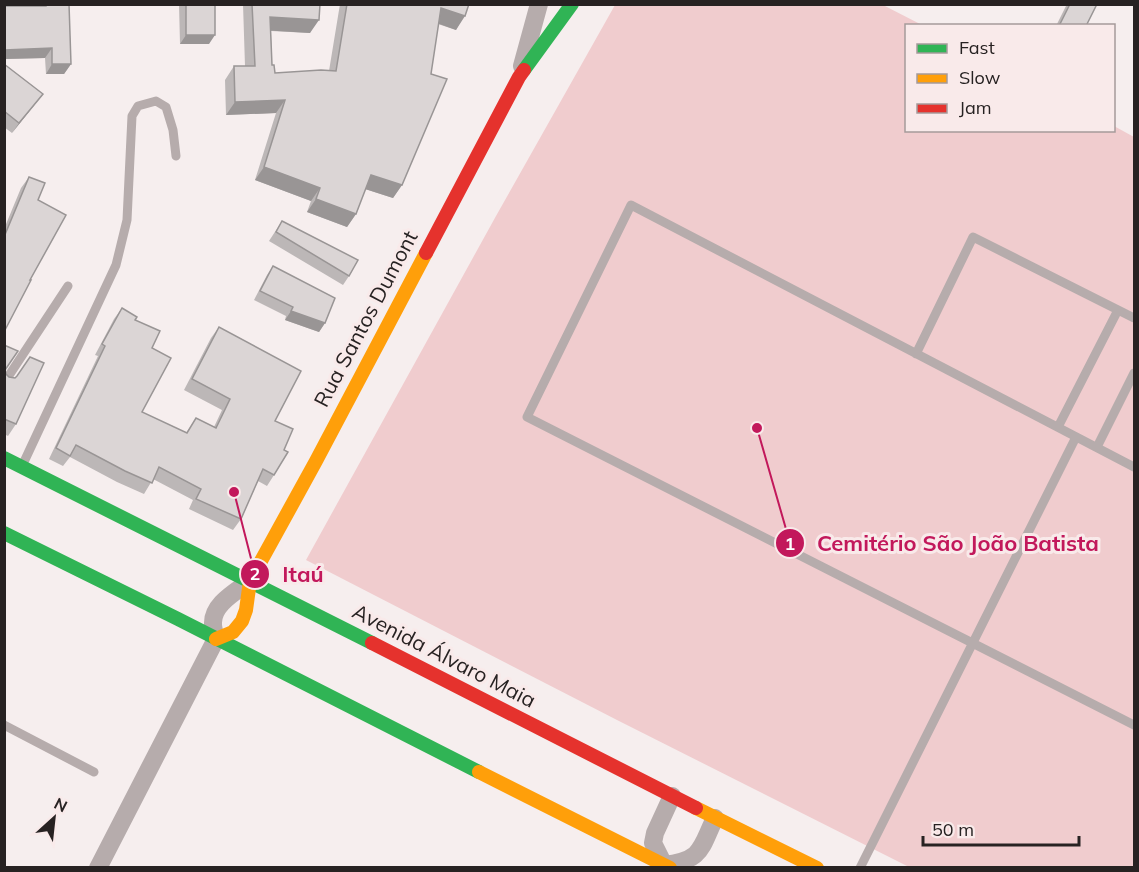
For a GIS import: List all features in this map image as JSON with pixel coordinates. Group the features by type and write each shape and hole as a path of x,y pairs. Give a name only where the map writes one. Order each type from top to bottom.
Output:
{"main road":[{"name":"Rua Santos Dumont","path":"216,639 233,632 242,621 250,581 519,77 572,4"},
{"name":"Avenida Álvaro Maia","path":"4,458 715,818 817,867"},
{"path":"4,533 178,618 666,867"}],"street":[{"name":"Rua Santos Dumont","path":"519,77 539,4"},
{"name":"Rua Santos Dumont","path":"98,867 216,639 213,622 217,608 250,581"},
{"path":"672,796 655,833 653,843 666,867 688,860 697,854 715,818"}],"lane":[{"path":"22,466 116,265 127,220 132,116 138,106 156,101 166,107 173,130 176,156"},
{"path":"1134,467 631,205 527,417 1134,725"},
{"path":"916,354 974,237 1134,318"},
{"path":"4,382 68,286"},
{"path":"1058,427 1118,310"},
{"path":"1097,447 1134,373"},
{"path":"860,867 1076,436"},
{"path":"4,725 94,772"}],"shaded area":[{"path":"615,5 883,5 920,24 905,24 905,132 1115,132 1115,127 1134,137 1134,867 909,867 306,560"}],"building":[{"path":"46,4 69,4 71,64 52,64 52,48 4,50 4,6 46,6"},
{"path":"186,4 215,4 215,35 186,35"},
{"path":"252,4 320,4 319,20 270,17 272,65 274,65 275,73 336,71 347,4 469,4 465,16 441,8 431,74 447,79 402,185 371,175 356,214 316,199 320,188 264,167 285,100 235,102 234,66 255,66"},
{"path":"1070,4 1097,4 1087,24 1060,24"},
{"path":"4,64 43,94 19,123 4,111"},
{"path":"29,177 45,183 38,200 66,215 4,332 4,237"},
{"path":"282,221 358,260 349,276 276,232"},
{"path":"273,266 335,298 325,323 291,311 293,307 260,291"},
{"path":"122,308 137,317 135,320 160,331 152,348 171,358 142,412 187,433 196,418 216,428 230,399 192,379 219,327 301,371 275,421 293,429 284,450 288,452 274,475 263,469 241,519 196,499 201,489 159,467 152,483 76,445 70,456 56,448 105,346 102,344"},
{"path":"4,345 18,351 5,370 9,377 15,378 30,357 44,363 16,424 4,419"}],"traffic: fast":[{"path":"524,70 572,4"},
{"path":"4,458 372,643"},
{"path":"4,533 479,772"}],"traffic: slow":[{"path":"216,639 233,632 242,621 250,581 426,253"},
{"path":"479,772 670,868"},
{"path":"696,808 817,868"}],"traffic: jam":[{"path":"426,253 524,70"},
{"path":"372,643 696,808"}],"place":[{"name":"Cemitério São João Batista","path":"757,428"},
{"name":"Itaú","path":"234,492"}]}
